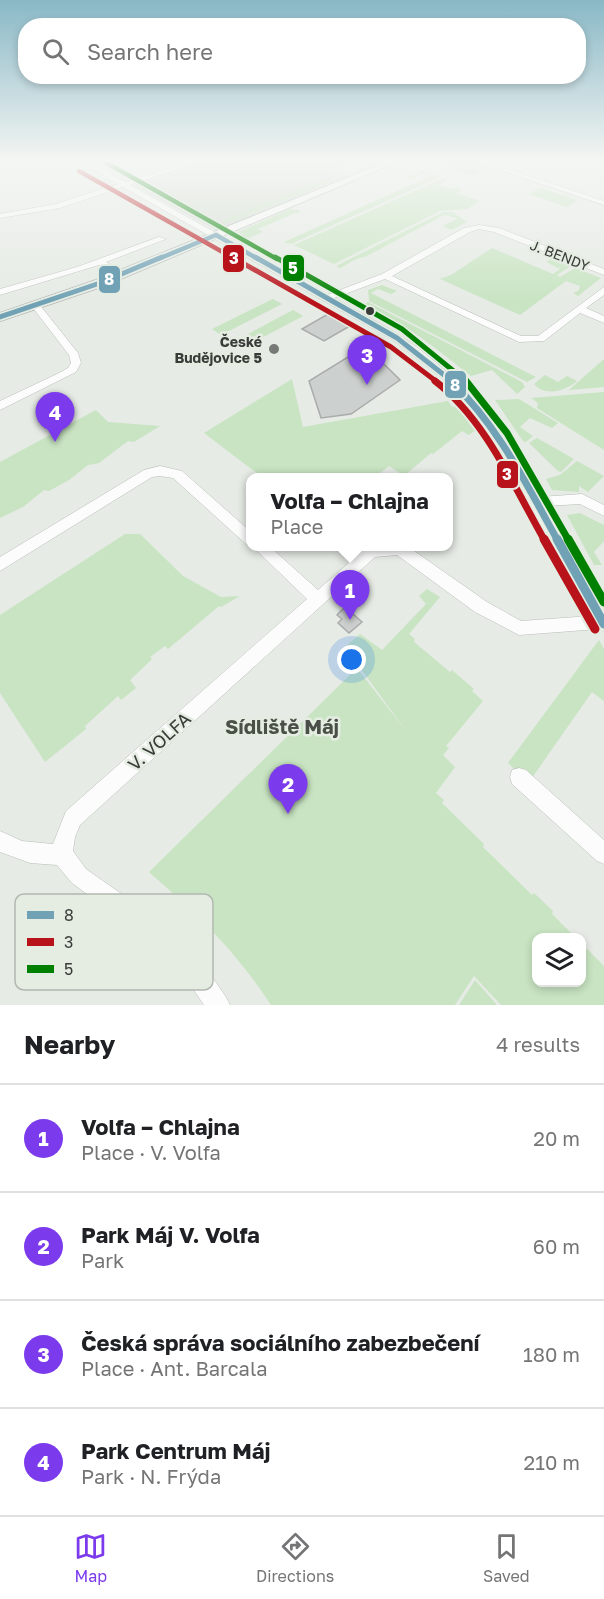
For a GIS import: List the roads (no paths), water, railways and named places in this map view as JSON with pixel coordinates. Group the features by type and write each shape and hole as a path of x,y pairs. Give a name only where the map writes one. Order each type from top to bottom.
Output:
{"street":[{"path":"0,216 40,209"},
{"path":"169,209 397,338 444,374 471,400 496,431 604,623"},
{"path":"0,317 120,275 279,209"},
{"name":"J. BENDY","path":"326,298 385,276 467,231 479,227 496,230 604,272"},
{"path":"0,292 100,262 162,239"},
{"path":"100,262 120,275"},
{"path":"385,276 519,339 540,339 604,290"},
{"path":"0,406 72,370 76,363 75,357 36,306"},
{"path":"579,309 604,320"},
{"path":"0,565 149,473 160,471 177,474 246,536"},
{"path":"536,502 582,499 604,510"},
{"path":"265,551 317,598"},
{"name":"V. VOLFA","path":"62,854 65,836 73,818 372,551"},
{"name":"V. VOLFA","path":"402,551 482,607 519,628 604,623"},
{"path":"519,777 604,854"},
{"path":"2,845 42,856 62,854 79,876 104,894"},
{"path":"208,990 218,1005"}],"place":[{"name":"České Budějovice 5","path":"274,349"},
{"name":"Česká správa sociálního zabezbečení","path":"367,385"},
{"name":"Park Centrum Máj","path":"55,442"},
{"name":"Volfa – Chlajna","path":"350,620"},
{"name":"Park Máj V. Volfa","path":"288,814"}],"district":[{"name":"Sídliště Máj","path":"282,726"}]}
